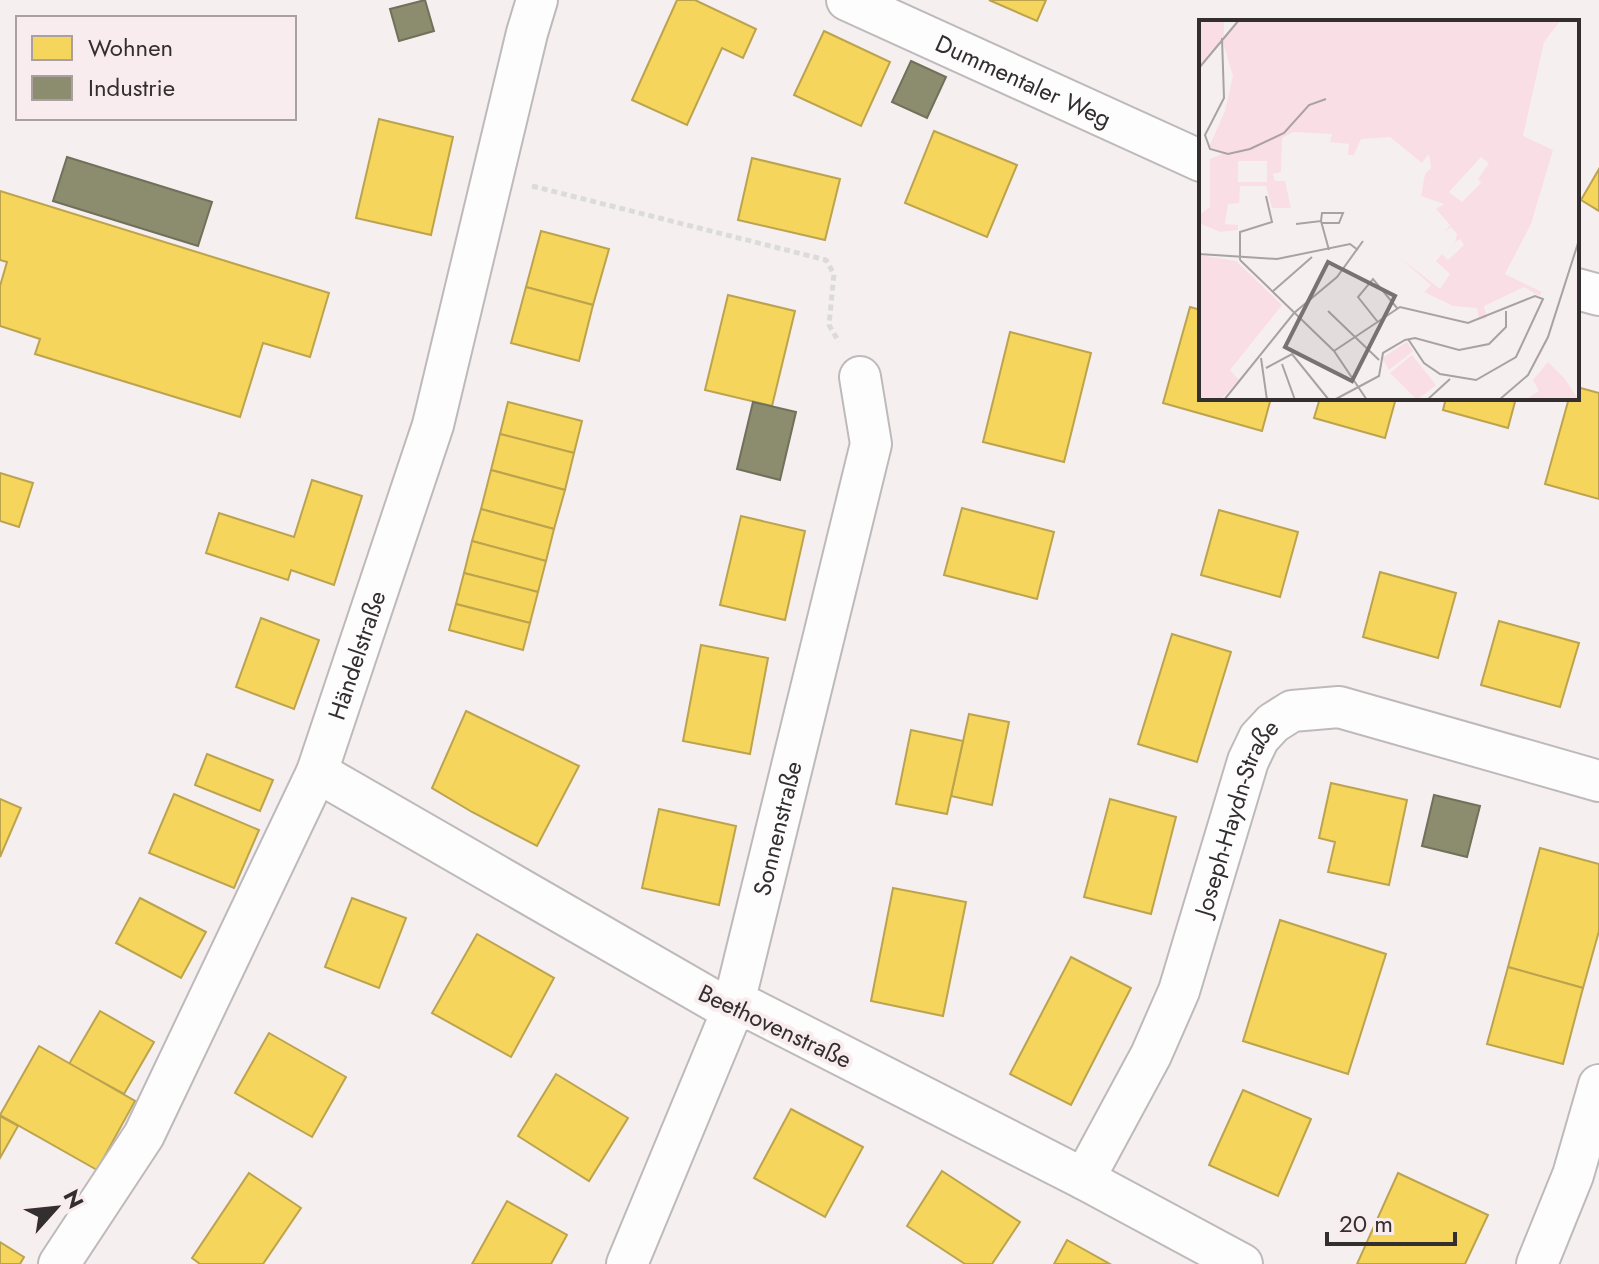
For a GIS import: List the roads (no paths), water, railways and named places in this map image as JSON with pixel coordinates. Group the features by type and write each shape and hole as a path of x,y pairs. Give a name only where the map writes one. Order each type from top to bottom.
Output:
{"street":[{"name":"Händelstraße","path":"59,1264 144,1135 317,772 433,425 537,0"},
{"name":"Dummentaler Weg","path":"847,0 1199,160"},
{"path":"1579,290 1599,295"},
{"name":"Sonnenstraße","path":"627,1264 732,1011 871,444 860,377"},
{"name":"Joseph-Haydn-Straße","path":"1084,1179 1151,1055 1179,991 1248,761 1259,738 1273,723 1292,711 1339,707 1599,781"},
{"name":"Beethovenstraße","path":"317,772 732,1011 751,1009 1084,1179 1242,1264"},
{"path":"1537,1264 1573,1175 1599,1085"}]}
